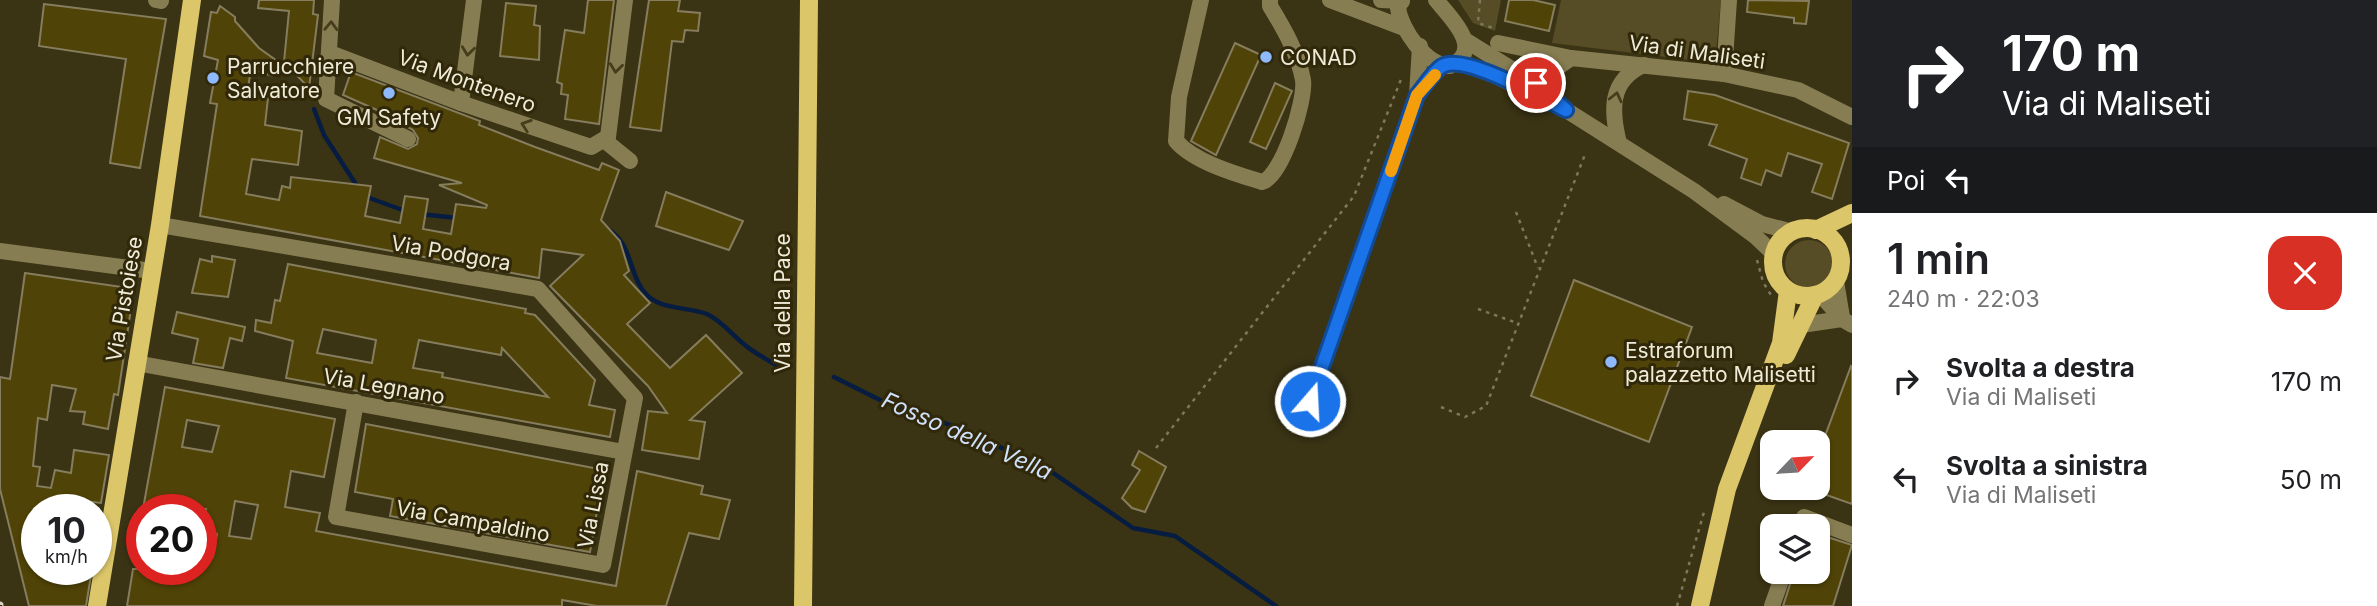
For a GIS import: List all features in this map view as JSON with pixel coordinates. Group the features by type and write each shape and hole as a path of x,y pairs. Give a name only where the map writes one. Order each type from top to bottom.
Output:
{"main road":[{"name":"Via Pistoiese","path":"97,606 160,225 192,0"},
{"name":"Via della Pace","path":"803,606 809,0"},
{"path":"1700,606 1727,489 1781,343 1782,296 1776,275 1765,255 1793,232 1816,230 1852,213"},
{"path":"1755,409 1779,372 1817,295 1843,265 1835,242 1816,230"},
{"path":"1782,296 1817,295"}],"street":[{"path":"156,0 161,1"},
{"path":"332,0 326,99 408,139"},
{"path":"461,103 474,0"},
{"path":"597,144 608,137 625,0"},
{"path":"1201,0 1179,97 1176,141 1182,148 1206,160 1262,181 1275,173 1293,132 1304,83 1296,56 1270,6 1270,0"},
{"path":"1330,0 1404,28"},
{"path":"1381,0 1402,0 1398,8 1404,28 1429,58 1496,76 1566,110 1694,191 1755,236 1765,255"},
{"path":"1436,0 1471,35 1536,83 1566,110"},
{"path":"1724,74 1729,0"},
{"path":"1417,95 1466,50 1471,35"},
{"name":"Via di Maliseti","path":"1498,43 1571,58 1724,74 1798,90 1852,117"},
{"path":"1310,401 1417,95 1420,46"},
{"name":"Via Montenero","path":"330,52 461,103 597,144"},
{"path":"1536,83 1571,58"},
{"path":"1619,144 1613,101 1617,87 1631,71 1647,64"},
{"path":"597,144 630,161"},
{"path":"1694,191 1762,224 1793,232"},
{"name":"Via Podgora","path":"160,225 538,289 635,398 624,452"},
{"path":"0,251 152,271"},
{"path":"1843,265 1847,322"},
{"path":"1817,295 1847,322"},
{"path":"1801,325 1847,322"},
{"name":"Via Legnano","path":"136,363 624,452"},
{"name":"Via Campaldino","path":"356,402 336,517 603,565"},
{"name":"Via Lissa","path":"603,565 624,452"},
{"path":"1830,527 1852,535"},
{"path":"1772,606 1780,584"}],"path":[{"path":"1469,22 1471,35"},
{"path":"1156,448 1354,197 1403,75"},
{"path":"1441,407 1465,417 1486,406 1586,152"},
{"path":"1516,212 1539,269"},
{"path":"1765,255 1763,282 1782,296"},
{"path":"1478,309 1517,323"},
{"path":"1677,606 1704,511"}],"shaded area":[{"path":"1458,0 1501,0 1495,31 1473,23"},
{"path":"1561,0 1721,0 1715,63 1552,43"},
{"path":"1809,240 1826,247 1833,264 1826,281 1809,288 1792,281 1785,264 1792,247"}],"building":[{"path":"259,0 314,0 313,14 318,15 309,88 284,62 289,11 258,8"},
{"path":"588,0 614,0 599,124 565,119 568,95 561,94 562,84 557,82 565,30 584,33"},
{"path":"649,0 680,0 678,11 700,13 698,31 685,30 683,42 672,41 661,131 630,127"},
{"path":"1509,0 1533,0 1555,5 1549,31 1505,21"},
{"path":"1748,0 1809,1 1806,24 1794,23 1794,18 1747,12"},
{"path":"506,3 536,6 534,25 540,26 539,60 500,56"},
{"path":"44,4 166,19 140,168 110,163 126,59 39,46"},
{"path":"220,6 235,17 235,21 259,48 277,61 272,76 251,69 247,94 268,98 265,125 302,131 298,165 252,159 246,194 279,200 282,186 290,188 291,177 371,186 365,216 400,223 405,196 428,199 423,229 451,234 456,204 486,208 487,205 439,185 462,183 374,158 380,137 408,149 417,144 418,138 404,122 343,95 351,72 480,121 479,125 535,147 599,170 602,163 619,170 601,220 620,241 629,271 624,275 650,303 627,324 670,368 706,335 742,373 690,420 705,422 699,459 642,450 648,411 667,413 648,386 550,286 583,255 542,249 539,278 200,216 217,104 210,103 218,60 204,56 211,12 217,13"},
{"path":"1235,43 1261,55 1216,155 1191,141"},
{"path":"1275,83 1292,91 1266,149 1250,142"},
{"path":"1688,91 1715,95 1849,143 1832,199 1812,192 1822,164 1788,153 1781,176 1766,170 1761,185 1741,178 1747,159 1709,145 1717,125 1684,119"},
{"path":"666,192 743,221 729,250 656,226"},
{"path":"212,256 235,260 228,297 192,293 200,259 212,262"},
{"path":"288,264 526,309 525,313 535,315 595,380 589,405 615,410 610,437 286,378 293,341 255,331 256,320 271,323 275,300 280,301","holes":["323,329 376,340 372,363 317,353","419,340 501,355 502,348 548,397 442,377 443,373 413,368"]},
{"path":"25,273 122,287 119,299 132,302 118,395 114,394 108,429 83,424 85,412 70,411 76,389 52,385 47,420 38,418 33,466 40,467 37,486 51,488 55,470 71,473 74,450 109,455 102,494 21,494 21,574 0,489 0,377 10,379"},
{"name":"Estraforum palazzetto Malisetti","path":"1574,280 1692,327 1649,442 1531,396"},
{"path":"177,312 245,327 242,341 230,338 223,368 193,363 198,339 172,333"},
{"path":"1851,366 1852,504 1830,496 1830,430 1827,430"},
{"path":"165,387 335,419 324,477 291,471 285,507 320,513 316,531 616,586 637,471 703,486 701,494 730,500 719,539 689,533 666,606 597,606 562,600 562,606 127,606 130,585 217,585 217,494 146,494","holes":["187,420 219,426 212,452 182,447","235,501 258,505 251,539 229,536"]},
{"path":"366,424 604,470 590,552 390,516 393,499 355,492"},
{"path":"1139,451 1166,467 1145,512 1132,508 1122,498 1140,470 1132,465"},
{"path":"1830,538 1852,545 1833,606 1783,606 1790,584 1830,584"},
{"path":"24,585 89,585 86,606 29,606"}],"waterway":[{"name":"Fosso della Vella","path":"314,109 324,135 359,189"},
{"name":"Fosso della Vella","path":"364,196 408,212"},
{"name":"Fosso della Vella","path":"420,214 457,218"},
{"name":"Fosso della Vella","path":"607,229 622,243 637,281 649,297 662,304 707,314 749,348 777,366"},
{"name":"Fosso della Vella","path":"834,377 882,401 945,423 1043,466 1133,528 1175,536 1276,606"}],"slow traffic":[{"path":"1391,171 1417,95 1435,75"}],"place":[{"name":"CONAD","path":"1266,57"},
{"name":"Parrucchiere Salvatore","path":"213,78"},
{"name":"GM Safety","path":"389,93"},
{"name":"Estraforum palazzetto Malisetti","path":"1611,362"}],"route":[{"path":"1310,401 1417,95 1443,66 1458,62 1496,76 1566,110 1536,83"}]}
